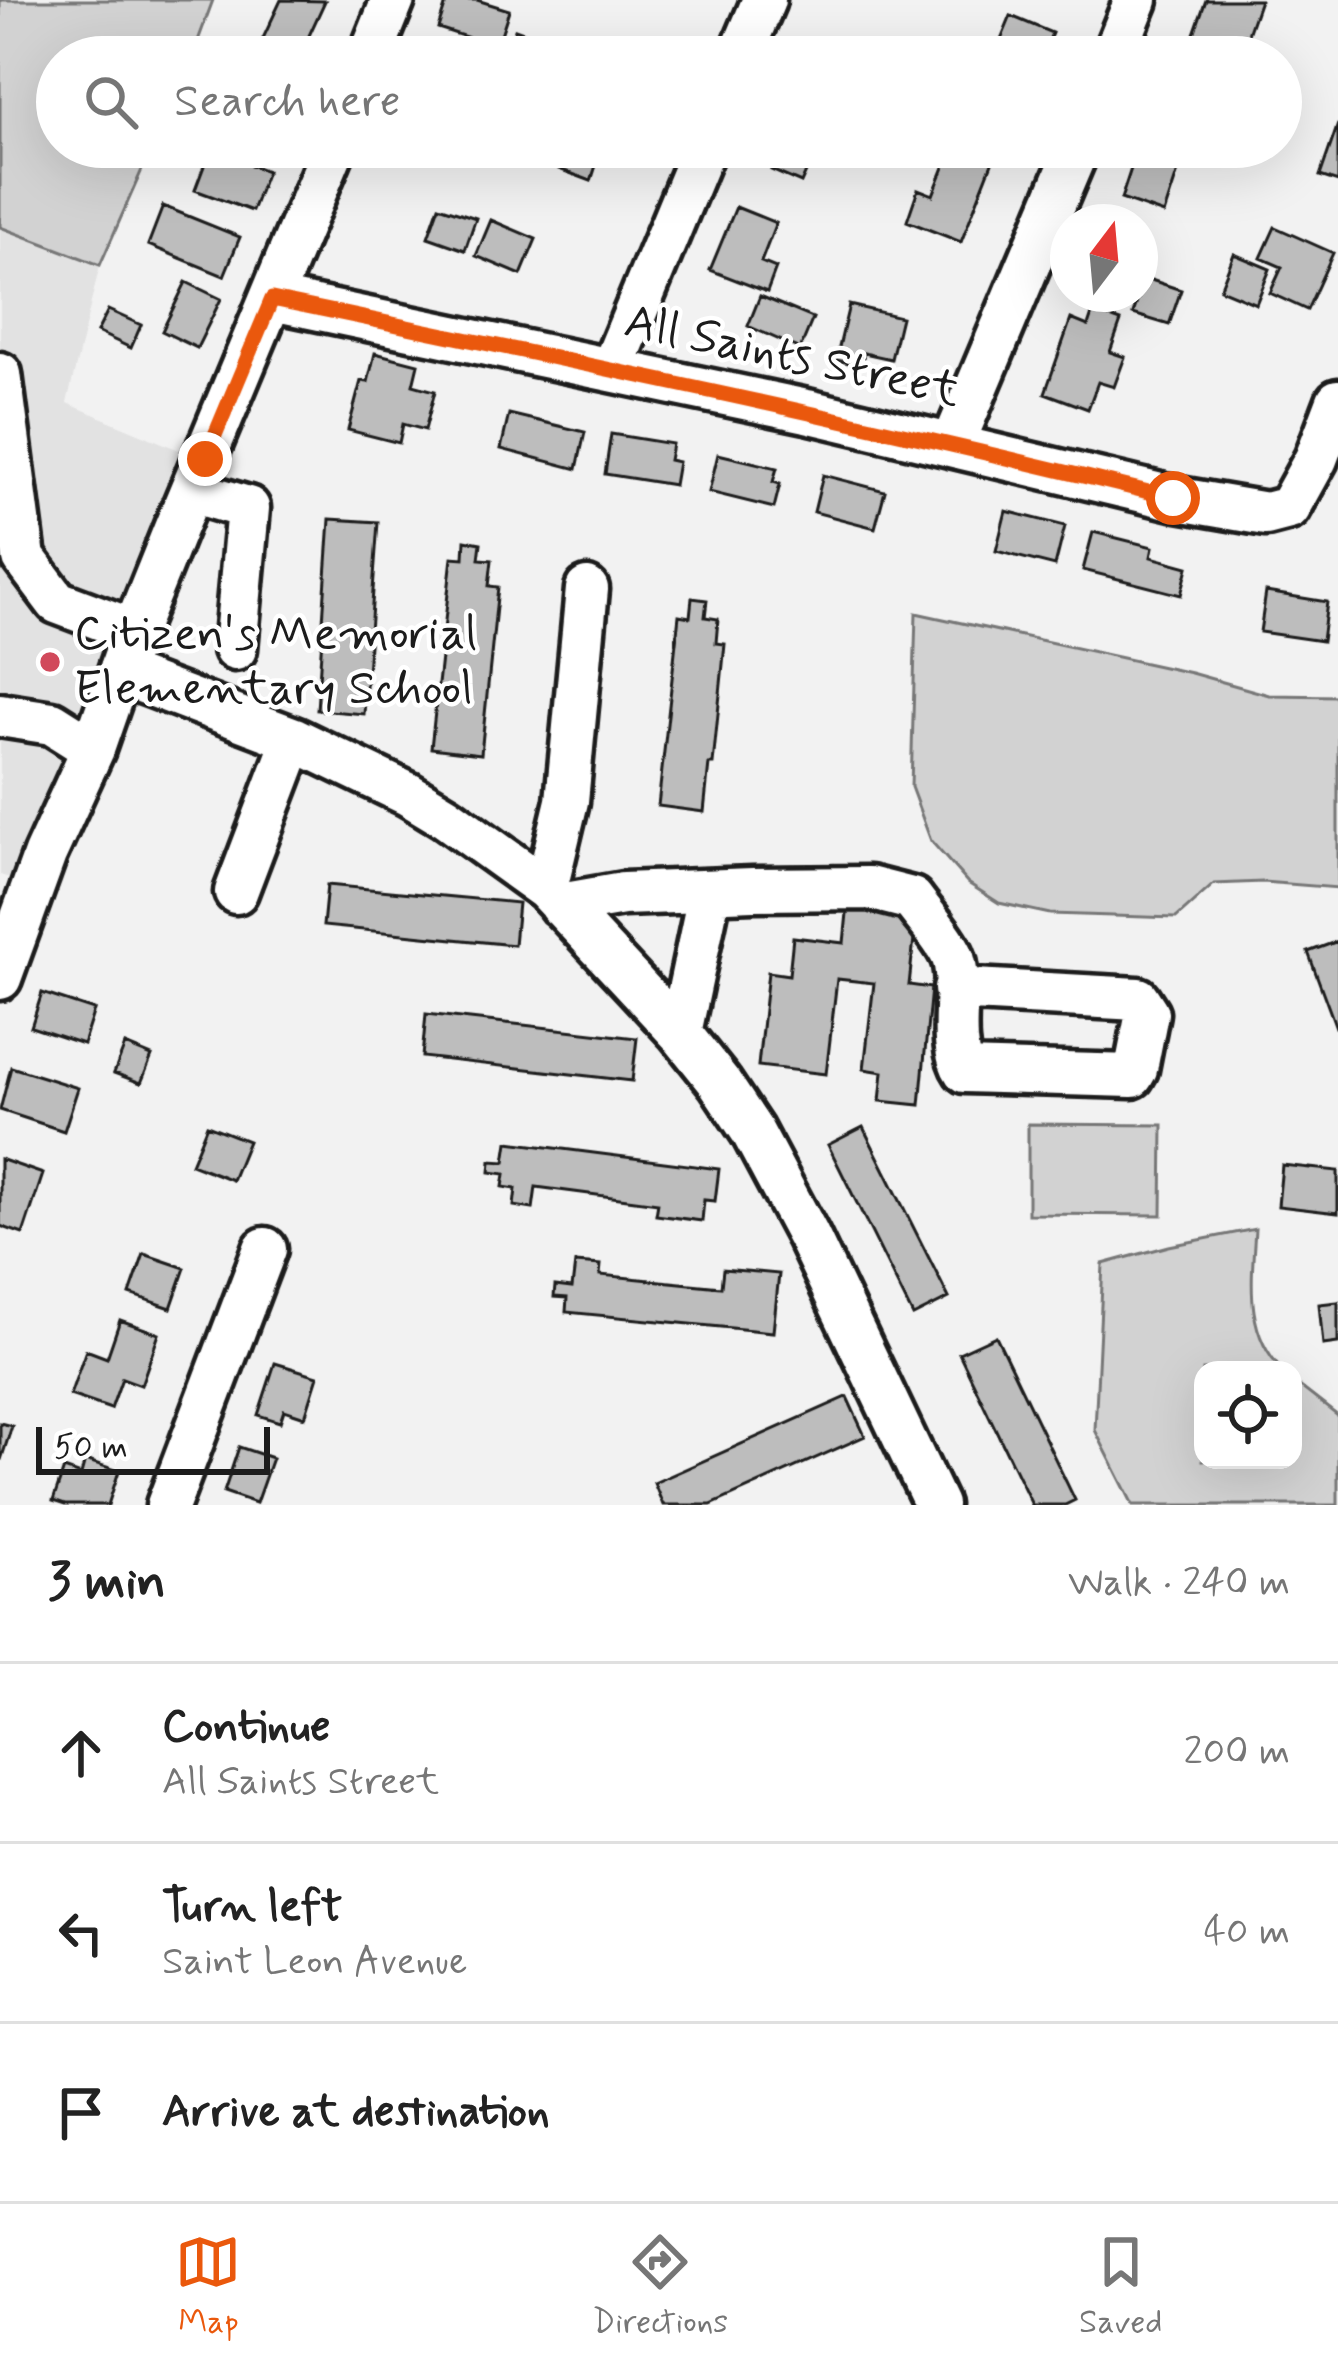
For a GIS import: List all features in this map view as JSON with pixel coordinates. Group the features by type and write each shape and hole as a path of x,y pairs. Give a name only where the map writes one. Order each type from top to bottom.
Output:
{"street":[{"path":"378,36 393,0"},
{"path":"749,36 764,0"},
{"path":"1121,36 1136,0"},
{"path":"0,978 45,854 93,749 134,631 325,168"},
{"path":"613,369 695,168"},
{"path":"952,444 1069,168"},
{"name":"All Saints Street","path":"272,299 613,369 1173,498 1266,514 1288,508 1316,459 1338,400"},
{"path":"0,374 7,472 24,558 57,602 134,631"},
{"path":"184,507 248,508 235,649"},
{"path":"553,897 587,589"},
{"path":"120,673 294,739 408,794 553,897 680,1033 752,1131 808,1236 936,1505"},
{"path":"0,716 52,724 93,749"},
{"path":"236,892 294,739"},
{"path":"553,897 869,888 912,899 954,958 955,989"},
{"path":"680,1033 710,891"},
{"path":"168,1505 265,1249"}],"shaded area":[{"path":"0,0 213,0 200,36 36,36 36,168 143,168 100,265 0,227"},
{"name":"Citizen's Memorial Elementary School","path":"0,227 100,265 67,403 179,450 17,880 0,875"},
{"path":"916,613 1191,673 1269,695 1338,696 1338,888 1214,884 1176,918 1050,914 999,903 968,883 931,841 911,787"},
{"path":"1028,1124 1163,1125 1162,1215 1028,1214"},
{"path":"1255,1229 1253,1304 1261,1339 1275,1361 1194,1361 1194,1469 1302,1469 1302,1388 1338,1416 1338,1505 1133,1505 1095,1430 1103,1264"}],"building":[{"path":"281,0 325,1 309,36 264,36"},
{"path":"447,0 477,0 509,10 501,36 463,36 438,28"},
{"path":"1206,0 1260,0 1247,36 1193,36"},
{"path":"1011,16 1052,33 1051,36 1003,36"},
{"path":"1338,124 1338,182 1320,176"},
{"path":"203,168 267,171 252,211 195,190"},
{"path":"559,168 595,168 591,181"},
{"path":"772,168 808,168 801,183"},
{"path":"944,168 990,168 961,242 907,221 918,189 933,195"},
{"path":"1131,168 1179,168 1164,214 1158,212 1158,204 1121,199"},
{"path":"163,206 240,237 224,276 148,245"},
{"path":"439,206 476,218 465,250 428,237"},
{"path":"736,207 776,223 761,262 776,268 767,292 710,270"},
{"path":"491,220 536,239 521,275 476,256"},
{"path":"1275,227 1333,253 1307,310 1270,293 1282,267 1261,258"},
{"path":"1234,254 1270,269 1256,304 1220,289"},
{"path":"186,282 221,299 197,348 162,331"},
{"path":"1158,282 1181,290 1169,325 1133,314 1158,312"},
{"path":"760,296 813,318 800,349 748,326"},
{"path":"849,305 901,317 891,359 864,353 861,366 836,360"},
{"path":"108,310 141,325 131,348 97,332"},
{"path":"1093,312 1121,321 1110,352 1125,357 1114,387 1098,382 1088,409 1045,393 1071,319 1088,326"},
{"path":"375,353 418,364 413,385 435,391 425,430 403,424 399,443 348,430 361,381 368,382"},
{"path":"509,414 585,432 577,469 501,449"},
{"path":"611,434 672,444 669,460 678,462 674,485 605,474"},
{"path":"718,454 777,468 773,482 780,484 774,508 709,492"},
{"path":"823,475 885,491 875,528 814,512"},
{"path":"1006,511 1065,526 1055,566 996,551"},
{"path":"330,519 378,522 364,714 317,710"},
{"path":"1093,532 1153,547 1151,557 1188,567 1181,595 1083,570"},
{"path":"465,540 481,543 479,559 492,560 489,586 498,587 481,754 431,748 452,557 464,558"},
{"path":"1266,592 1327,602 1322,641 1260,632"},
{"path":"692,598 707,600 705,617 718,619 716,643 725,644 704,812 658,806 679,615 690,617"},
{"path":"327,885 518,903 514,945 323,926"},
{"path":"848,903 917,911 909,985 931,988 920,1105 880,1101 883,1072 864,1069 874,983 837,979 826,1074 758,1066 768,972 789,975 793,937 844,943"},
{"path":"1338,941 1338,1033 1308,952"},
{"path":"42,993 94,1010 83,1044 31,1027"},
{"path":"426,1014 637,1038 632,1081 422,1057"},
{"path":"125,1045 152,1056 141,1083 114,1073"},
{"path":"11,1067 78,1088 64,1131 0,1110"},
{"path":"207,1125 248,1141 232,1180 191,1164"},
{"path":"863,1127 949,1298 913,1316 828,1145"},
{"path":"508,1142 719,1169 715,1201 704,1200 702,1221 656,1215 658,1203 536,1187 533,1209 514,1206 516,1189 503,1187 505,1174 490,1172 491,1161 505,1162"},
{"path":"0,1159 43,1174 23,1234 0,1226"},
{"path":"1282,1165 1338,1171 1338,1213 1278,1206"},
{"path":"144,1254 185,1268 171,1308 130,1294"},
{"path":"575,1263 601,1265 600,1275 721,1287 723,1269 779,1274 773,1332 566,1312 567,1298 554,1297 555,1286 572,1288"},
{"path":"1338,1302 1338,1343 1323,1345 1319,1304"},
{"path":"120,1320 159,1334 141,1385 122,1378 111,1409 70,1395 86,1350 107,1358"},
{"path":"996,1336 1075,1500 1065,1505 1032,1505 959,1353"},
{"path":"275,1363 318,1376 305,1417 284,1410 280,1422 258,1415"},
{"path":"847,1397 865,1436 711,1505 663,1505 654,1483"},
{"path":"0,1423 12,1426 0,1463"},
{"path":"239,1447 272,1458 256,1503 224,1492"},
{"path":"85,1460 119,1471 108,1505 53,1501 64,1469 81,1475"}],"place":[{"name":"Citizen's Memorial Elementary School","path":"50,662"}],"route":[{"path":"205,459 272,299 807,411 1173,498"}]}
